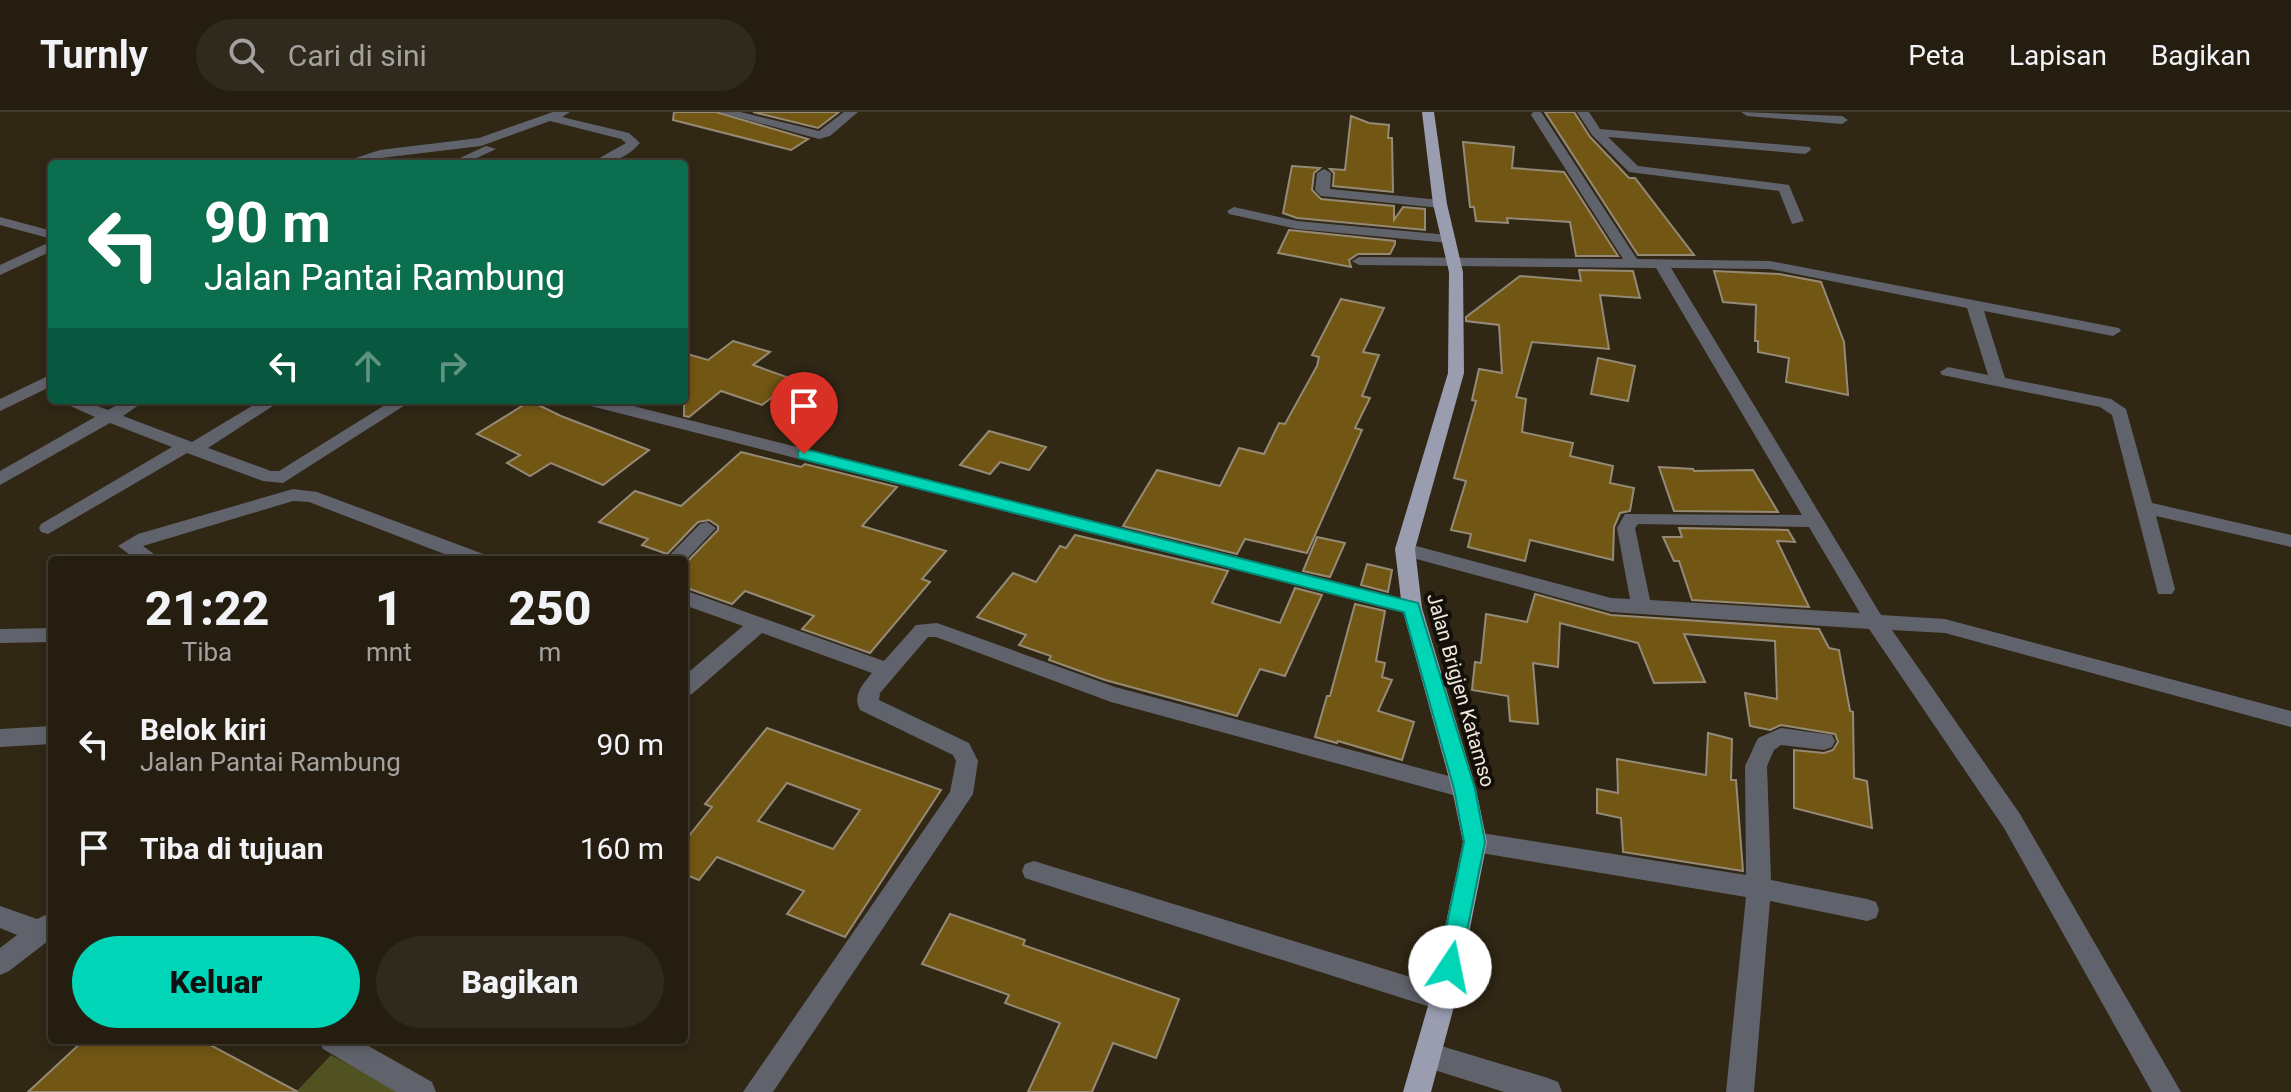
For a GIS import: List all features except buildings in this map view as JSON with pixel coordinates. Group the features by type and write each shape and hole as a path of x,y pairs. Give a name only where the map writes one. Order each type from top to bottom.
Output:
{"main road":[{"name":"Jalan Brigjen Katamso","path":"1417,1092 1443,999 1475,842 1464,789 1412,608 1405,549 1456,373 1459,302 1440,204 1427,112"}],"street":[{"path":"725,112 819,135 852,112"},
{"path":"1583,112 1596,132 1634,169 1784,188 1797,221"},
{"path":"1747,112 1842,120"},
{"path":"1537,115 1633,264"},
{"path":"462,160 558,117"},
{"path":"361,160 400,151 481,142 558,117 625,136 634,143 625,151 604,160"},
{"path":"1596,132 1805,150"},
{"path":"1324,173 1322,190 1326,193 1440,204"},
{"path":"1234,211 1297,225 1449,239"},
{"path":"0,221 48,234"},
{"path":"0,271 48,247"},
{"path":"1359,261 1552,275"},
{"path":"1661,264 1876,623 2012,821 2167,1092"},
{"path":"1454,267 1749,264 1790,268 2113,331"},
{"path":"1974,304 1998,382"},
{"path":"1948,372 2105,403 2118,410 2165,589"},
{"path":"0,406 48,381"},
{"path":"33,389 48,394"},
{"path":"76,404 269,477 283,477 399,404"},
{"path":"0,479 131,404"},
{"path":"48,528 267,404"},
{"path":"605,404 1412,608"},
{"path":"283,477 293,495"},
{"path":"145,556 128,546 145,538 293,495 311,496 468,556"},
{"path":"2144,507 2291,541"},
{"path":"1642,609 1626,528 1632,518 1815,521"},
{"path":"679,556 707,528"},
{"path":"1405,549 1611,605 1945,626 2291,719"},
{"path":"688,598 887,670"},
{"path":"688,685 759,624"},
{"path":"757,1092 961,794 967,761 961,749 868,704 869,691 923,630 937,630 1111,694 1464,789"},
{"path":"0,636 48,635"},
{"path":"0,738 48,735"},
{"path":"1740,1092 1759,888 1756,766 1767,740 1781,735 1824,741"},
{"path":"1475,842 1759,888 1867,910"},
{"path":"1034,871 1443,999"},
{"path":"0,917 47,928"},
{"path":"0,963 47,928"},
{"path":"340,1044 422,1092"},
{"path":"1428,1055 1548,1092"}],"green space":[{"path":"331,1055 401,1092 296,1092"}],"route":[{"path":"804,454 1412,608 1464,789 1475,842 1450,967"}]}
